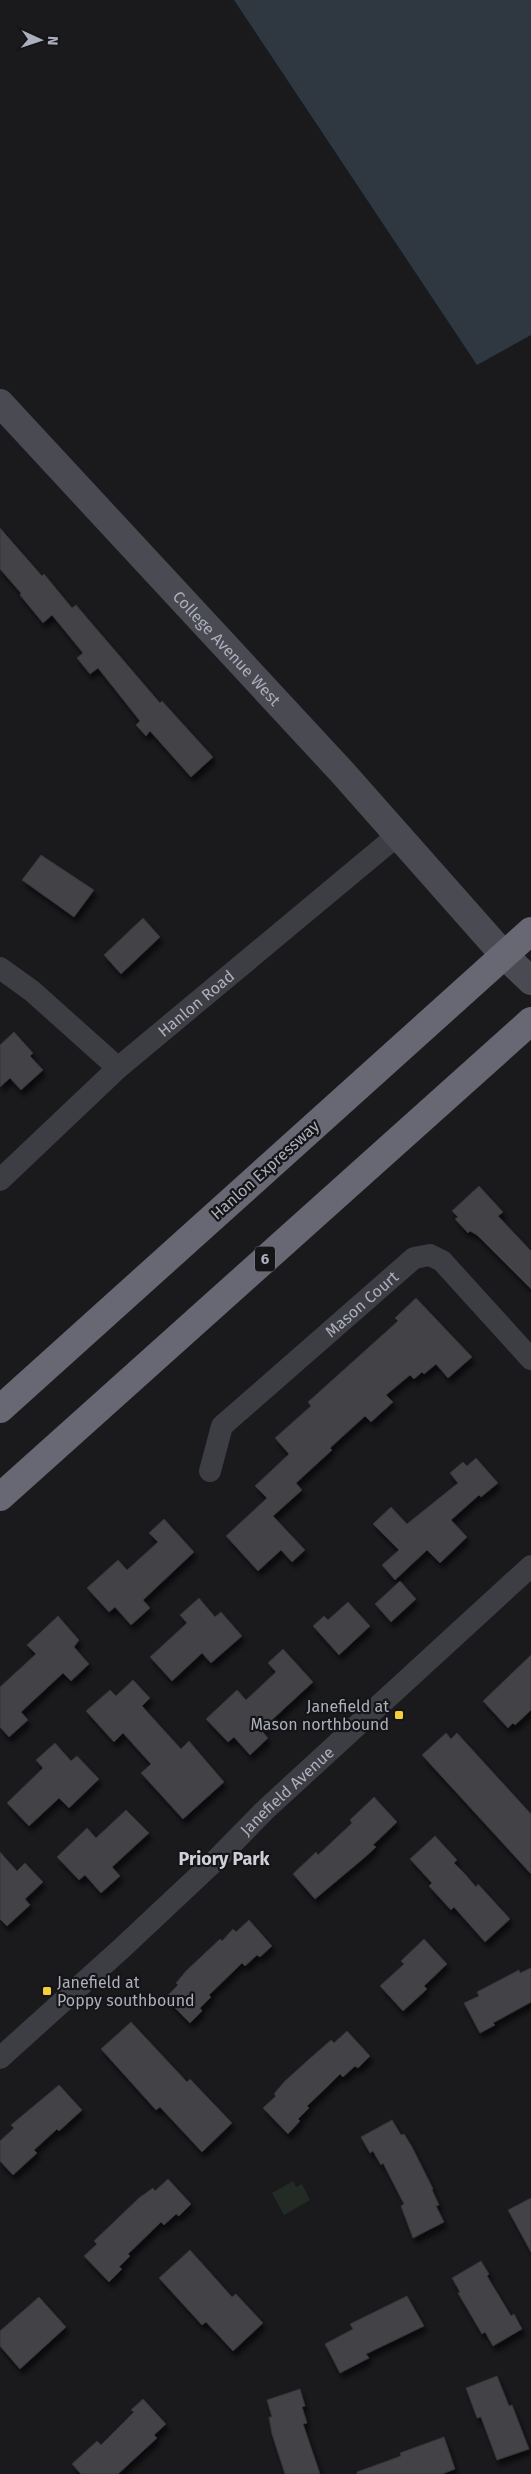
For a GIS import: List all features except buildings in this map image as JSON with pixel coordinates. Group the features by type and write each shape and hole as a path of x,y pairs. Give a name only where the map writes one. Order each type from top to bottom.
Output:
{"highway":[{"name":"Hanlon Expressway","path":"0,1409 503,954 531,931"},
{"name":"6","path":"0,1497 531,1021"}],"street":[{"name":"College Avenue West","path":"0,402 399,834 503,954 531,981"},
{"name":"Hanlon Road","path":"0,1180 118,1068 399,834"},
{"path":"0,968 32,991 118,1068"},
{"name":"Mason Court","path":"210,1471 222,1426 414,1258 430,1255 442,1261 531,1359"},
{"name":"Janefield Avenue","path":"0,2058 219,1857 264,1810 531,1566"}],"shaded area":[{"path":"234,0 531,0 531,335 477,365"},
{"path":"293,2181 296,2187 302,2184 310,2200 284,2215 272,2193"}],"place":[{"name":"Janefield at Mason northbound","path":"399,1715"},
{"name":"Janefield at Poppy southbound","path":"47,1991"}],"district":[{"name":"Priory Park","path":"224,1859"}]}
